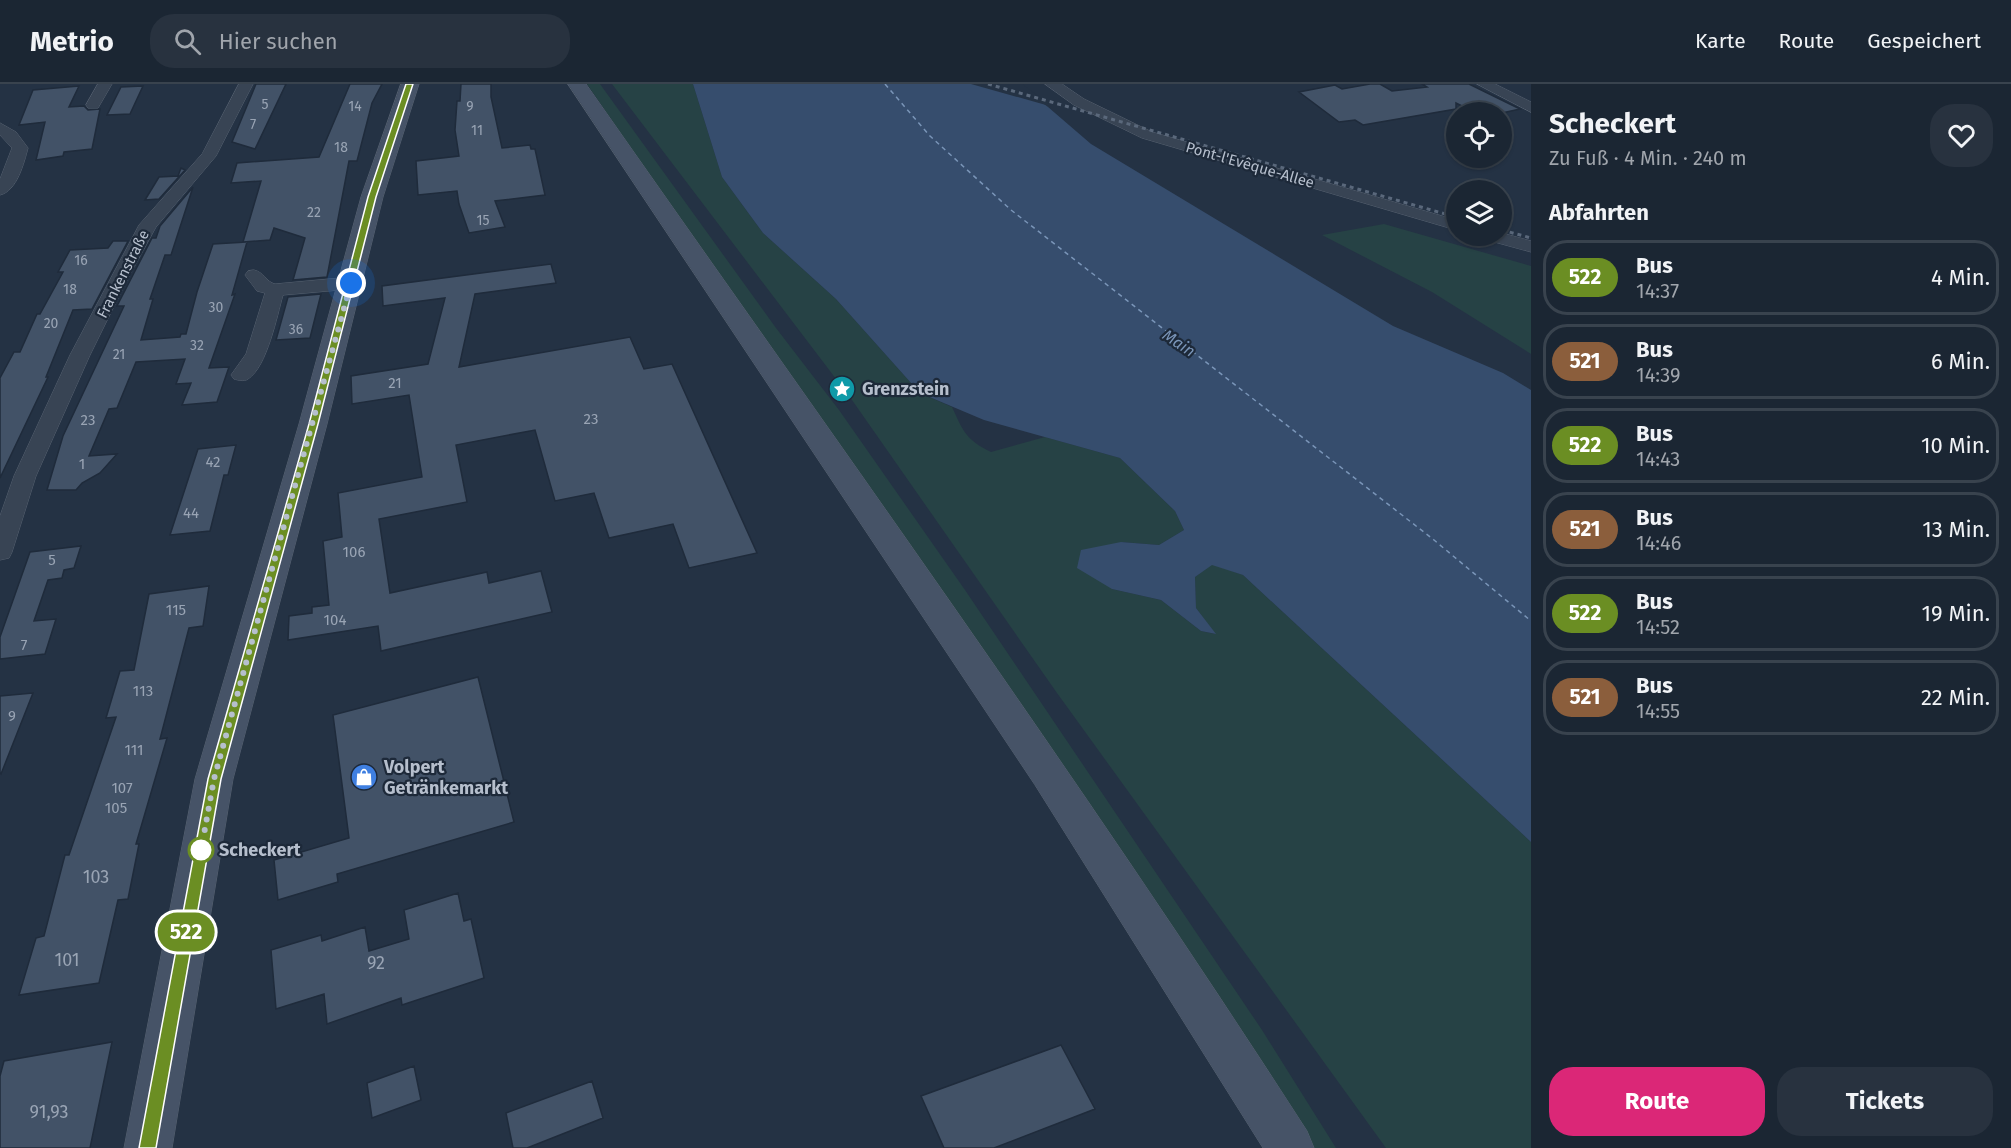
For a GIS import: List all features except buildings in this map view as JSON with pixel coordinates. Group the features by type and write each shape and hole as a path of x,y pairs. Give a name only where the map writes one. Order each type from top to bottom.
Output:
{"main road":[{"path":"148,1148 214,779 351,283 372,197 410,84"},
{"path":"577,84 1042,764 1218,1033 1290,1148"}],"street":[{"path":"93,105 105,84"},
{"name":"Frankenstraße","path":"0,552 25,476 80,355 148,225 208,156 246,84"},
{"name":"Pont-l'Evêque-Allee","path":"1052,84 1079,102 1147,135 1446,222"},
{"path":"1484,84 1531,108"},
{"path":"0,128 11,135 20,148 16,164 7,183 0,190"},
{"path":"1512,242 1531,247"},
{"path":"254,274 264,287 275,290 351,283"},
{"path":"241,375 256,355 275,290"}],"green space":[{"path":"587,84 600,84 776,328 839,410 965,590 1262,1030 1336,1148 1311,1148"},
{"path":"612,84 693,84 722,177 763,233 836,299 920,393 952,407 963,429 976,443 991,452 1045,437 1120,458 1175,511 1184,530 1159,545 1121,542 1112,589 1161,600 1201,631 1215,634 1196,608 1195,577 1212,564 1243,575 1531,842 1531,1148 1386,1148 1057,693 852,400"},
{"path":"1384,224 1446,242 1446,246 1461,246 1531,266 1531,354 1432,292 1322,235"}],"water":[{"name":"Main","path":"693,84 1017,84 1091,144 1393,326 1503,373 1531,390 1531,842 1243,575 1212,565 1195,577 1196,608 1216,634 1201,631 1161,600 1112,589 1077,568 1081,550 1121,542 1159,545 1184,530 1175,511 1120,458 984,420 920,393 836,299 763,233 722,177"}],"pier":[{"path":"971,84 1022,84 1053,107"}],"ferry route":[{"path":"885,84 930,136 1011,210 1434,540 1531,621"}],"railway":[{"path":"988,84 1446,214"},
{"path":"1512,233 1531,238"}],"bus line":[{"name":"522","path":"148,1148 214,779 314,424 372,197 397,117 410,84"}],"place":[{"name":"Grenzstein","path":"842,389"},
{"name":"Volpert Getränkemarkt","path":"364,777"},
{"name":"Scheckert","path":"201,850"}],"route":[{"path":"201,850 200,856 214,779 314,424 351,283"}]}
